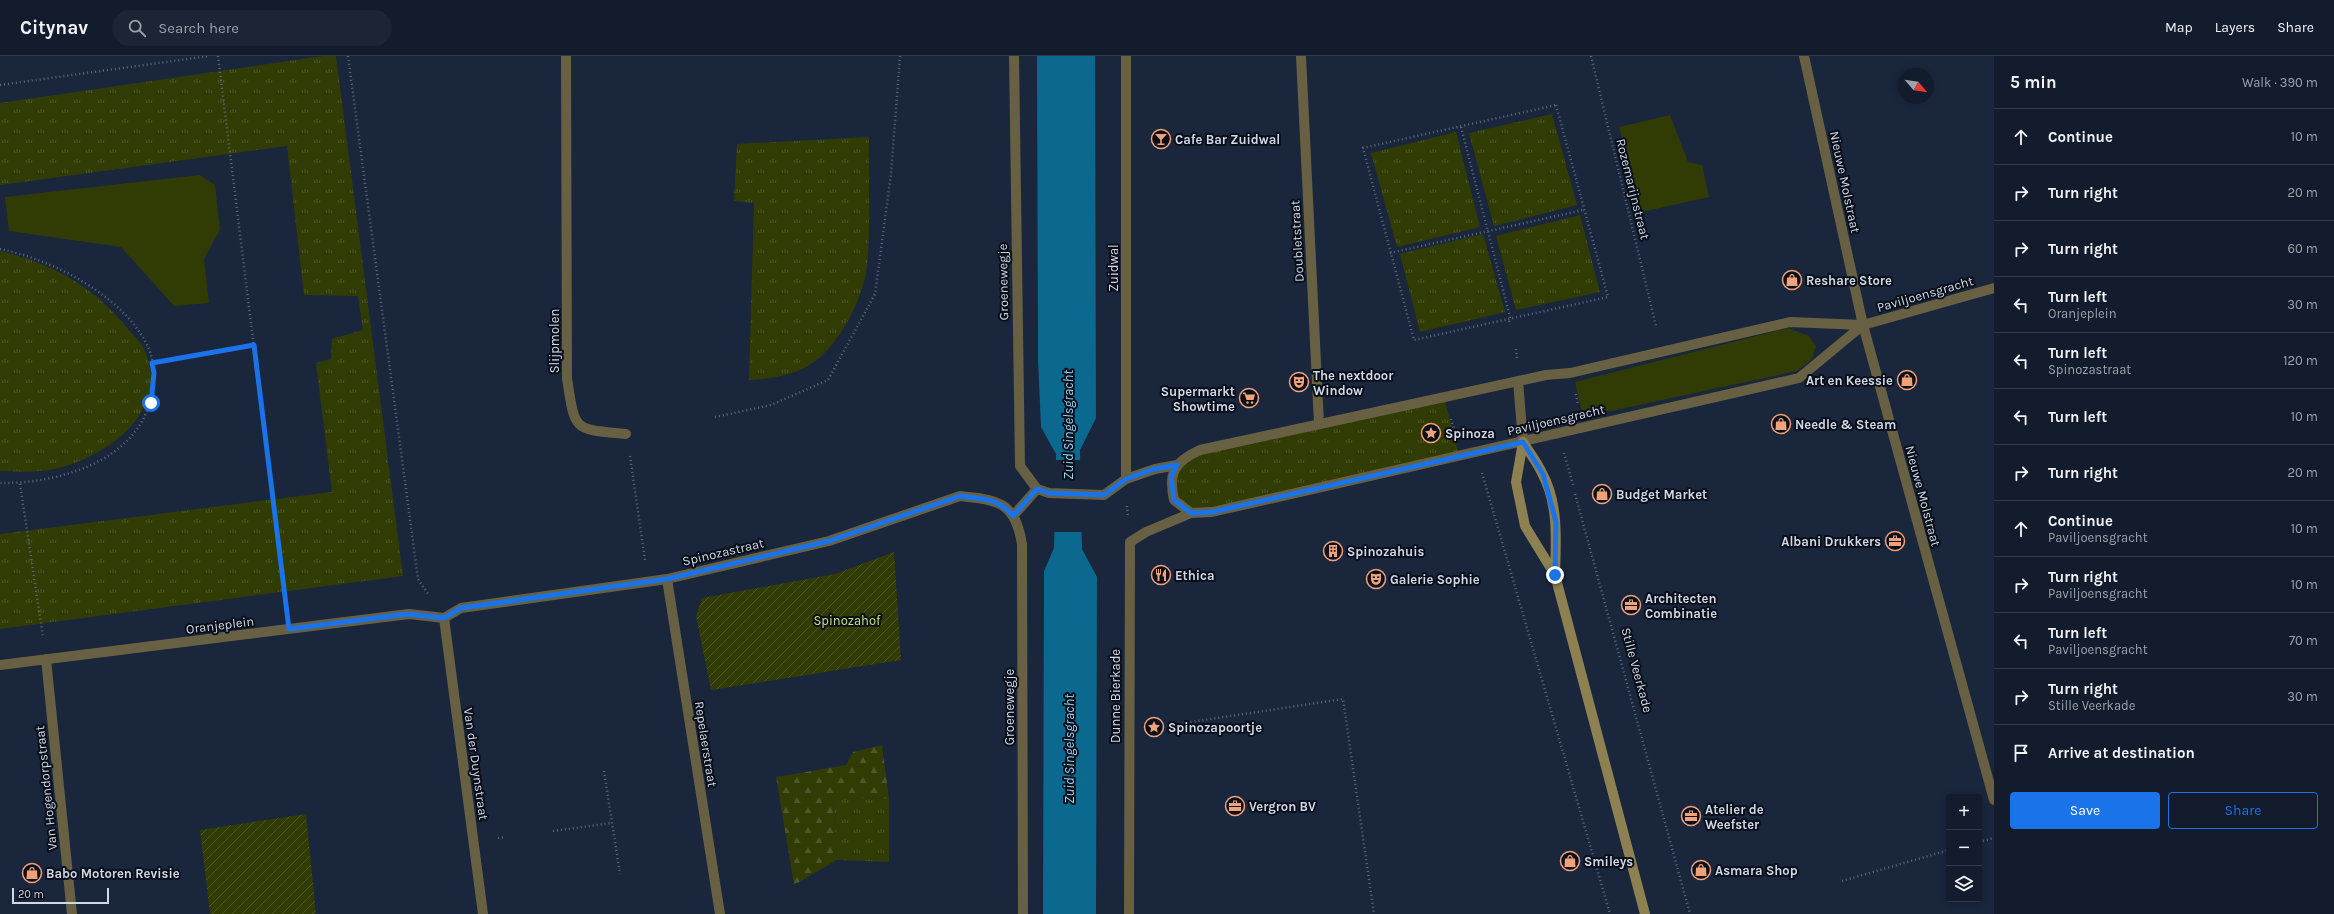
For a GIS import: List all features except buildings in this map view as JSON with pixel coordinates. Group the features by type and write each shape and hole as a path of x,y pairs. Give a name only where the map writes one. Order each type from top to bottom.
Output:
{"street":[{"name":"Slijpmolen","path":"566,56 567,378 572,412 578,424 590,431 626,434"},
{"name":"Groenewegje","path":"1014,56 1018,441 1020,466 1037,489"},
{"name":"Zuidwal","path":"1126,56 1126,479"},
{"name":"Doubletstraat","path":"1301,56 1319,424"},
{"name":"Nieuwe Molstraat","path":"1804,56 1863,325 1994,800"},
{"name":"Paviljoensgracht","path":"1037,489 1049,493 1104,495 1126,479 1154,469 1177,465 1186,456 1200,450 1546,375 1570,372 1790,322 1863,325 1994,288"},
{"name":"Paviljoensgracht","path":"1130,542 1146,532 1191,513 1212,512 1798,378 1863,325"},
{"path":"1518,381 1523,442 1516,482 1525,526 1555,575"},
{"path":"1523,442 1543,474 1554,515 1555,575 1645,914"},
{"path":"1177,465 1171,477 1174,500 1191,513"},
{"path":"1013,516 1037,489"},
{"name":"Spinozastraat","path":"444,618 461,608 667,579 829,541 960,496 982,498 1004,505"},
{"name":"Groenewegje","path":"1004,505 1019,525 1022,544 1023,914"},
{"name":"Dunne Bierkade","path":"1129,914 1128,731 1130,542"},
{"name":"Repelaerstraat","path":"667,579 720,914"},
{"name":"Oranjeplein","path":"0,665 408,614 444,618"},
{"name":"Van der Duynstraat","path":"444,618 483,914"},
{"name":"Van Hogendorpstraat","path":"46,659 72,914"}],"path":[{"path":"0,85 209,56"},
{"path":"218,56 289,629"},
{"path":"348,56 418,579 444,618"},
{"path":"715,417 771,405 828,380 875,294 891,174 900,56"},
{"name":"Rozemarijnstraat","path":"1591,56 1656,326"},
{"path":"1556,105 1583,210 1608,297 1510,317 1414,340 1363,148 1556,105"},
{"path":"1461,127 1510,317 1509,323"},
{"path":"1390,253 1583,210"},
{"path":"0,249 45,262 99,292 139,330 150,351 154,373 151,403 140,425 124,444 101,461 62,476 20,484 0,484"},
{"path":"152,363 254,345"},
{"path":"1570,372 1584,427"},
{"path":"1446,397 1460,455"},
{"name":"Stille Veerkade","path":"1559,432 1690,914"},
{"path":"626,434 644,544 646,582"},
{"path":"1476,452 1610,914"},
{"path":"1126,479 1130,542"},
{"path":"20,484 46,659"},
{"path":"1128,731 1343,699 1374,914"},
{"path":"604,771 620,874"},
{"path":"553,831 612,823"},
{"path":"498,838 506,837"},
{"path":"1982,841 1994,838"},
{"path":"1842,881 1946,851"}],"green space":[{"path":"323,56 336,56 403,576 0,629 0,534 332,492 316,363 331,359 332,339 363,330 358,296 304,295 287,146 0,185 0,103"},
{"path":"1552,114 1577,205 1494,226 1469,133"},
{"path":"1670,115 1688,162 1702,165 1709,197 1642,212 1619,127"},
{"path":"1456,132 1480,227 1397,247 1371,153"},
{"path":"869,137 869,217 867,266 861,293 855,307 839,336 819,358 808,366 779,376 749,380 754,203 734,201 737,144"},
{"path":"200,175 215,185 220,230 204,259 209,303 174,306 121,247 9,231 5,197"},
{"path":"1580,215 1600,292 1516,310 1496,236"},
{"path":"1483,234 1505,312 1420,332 1400,254"},
{"path":"0,251 37,262 72,279 116,315 139,341 144,349 150,370 150,389 144,407 134,423 103,449 85,459 66,466 42,471 0,471"},
{"path":"1788,328 1809,336 1816,346 1812,359 1797,371 1583,417 1575,382"},
{"path":"1444,397 1459,455 1191,513 1174,500 1177,465 1185,457"},
{"name":"Spinozahof","path":"894,552 901,660 711,690 696,616 702,598 835,574"},
{"path":"882,745 889,799 833,797 837,860 794,885 776,777 846,765 853,752"},
{"path":"833,797 889,799 889,862 837,860"},
{"path":"306,814 316,914 210,914 200,830"}],"water":[{"name":"Zuid Singelsgracht","path":"1037,56 1095,56 1096,418 1080,450 1082,549 1097,577 1096,914 1043,914 1044,571 1054,548 1056,454 1041,427 1038,360"}],"pier":[{"path":"1054,460 1082,460 1084,532 1052,532"}],"place":[{"name":"Cafe Bar Zuidwal","path":"1161,139"},
{"name":"Reshare Store","path":"1792,280"},
{"name":"Art en Keessie","path":"1907,380"},
{"name":"The nextdoor Window","path":"1299,382"},
{"name":"Supermarkt Showtime","path":"1249,398"},
{"name":"Needle & Steam","path":"1781,424"},
{"name":"Spinoza","path":"1431,433"},
{"name":"Budget Market","path":"1602,494"},
{"name":"Albani Drukkers","path":"1895,541"},
{"name":"Spinozahuis","path":"1333,551"},
{"name":"Ethica","path":"1161,575"},
{"name":"Galerie Sophie","path":"1376,579"},
{"name":"Architecten Combinatie","path":"1631,605"},
{"name":"Spinozapoortje","path":"1154,727"},
{"name":"Vergron BV","path":"1235,806"},
{"name":"Atelier de Weefster","path":"1691,816"},
{"name":"Smileys","path":"1570,861"},
{"name":"Asmara Shop","path":"1701,870"},
{"name":"Babo Motoren Revisie","path":"32,873"}],"route":[{"path":"151,403 154,373 152,363 254,345 289,629 408,614 444,618 461,608 667,579 829,541 960,496 982,498 1004,505 1013,516 1037,489 1049,493 1104,495 1126,479 1154,469 1177,465 1171,477 1174,500 1182,508 1191,513 1212,512 1459,455 1523,442 1543,474 1556,522 1555,575"}]}
